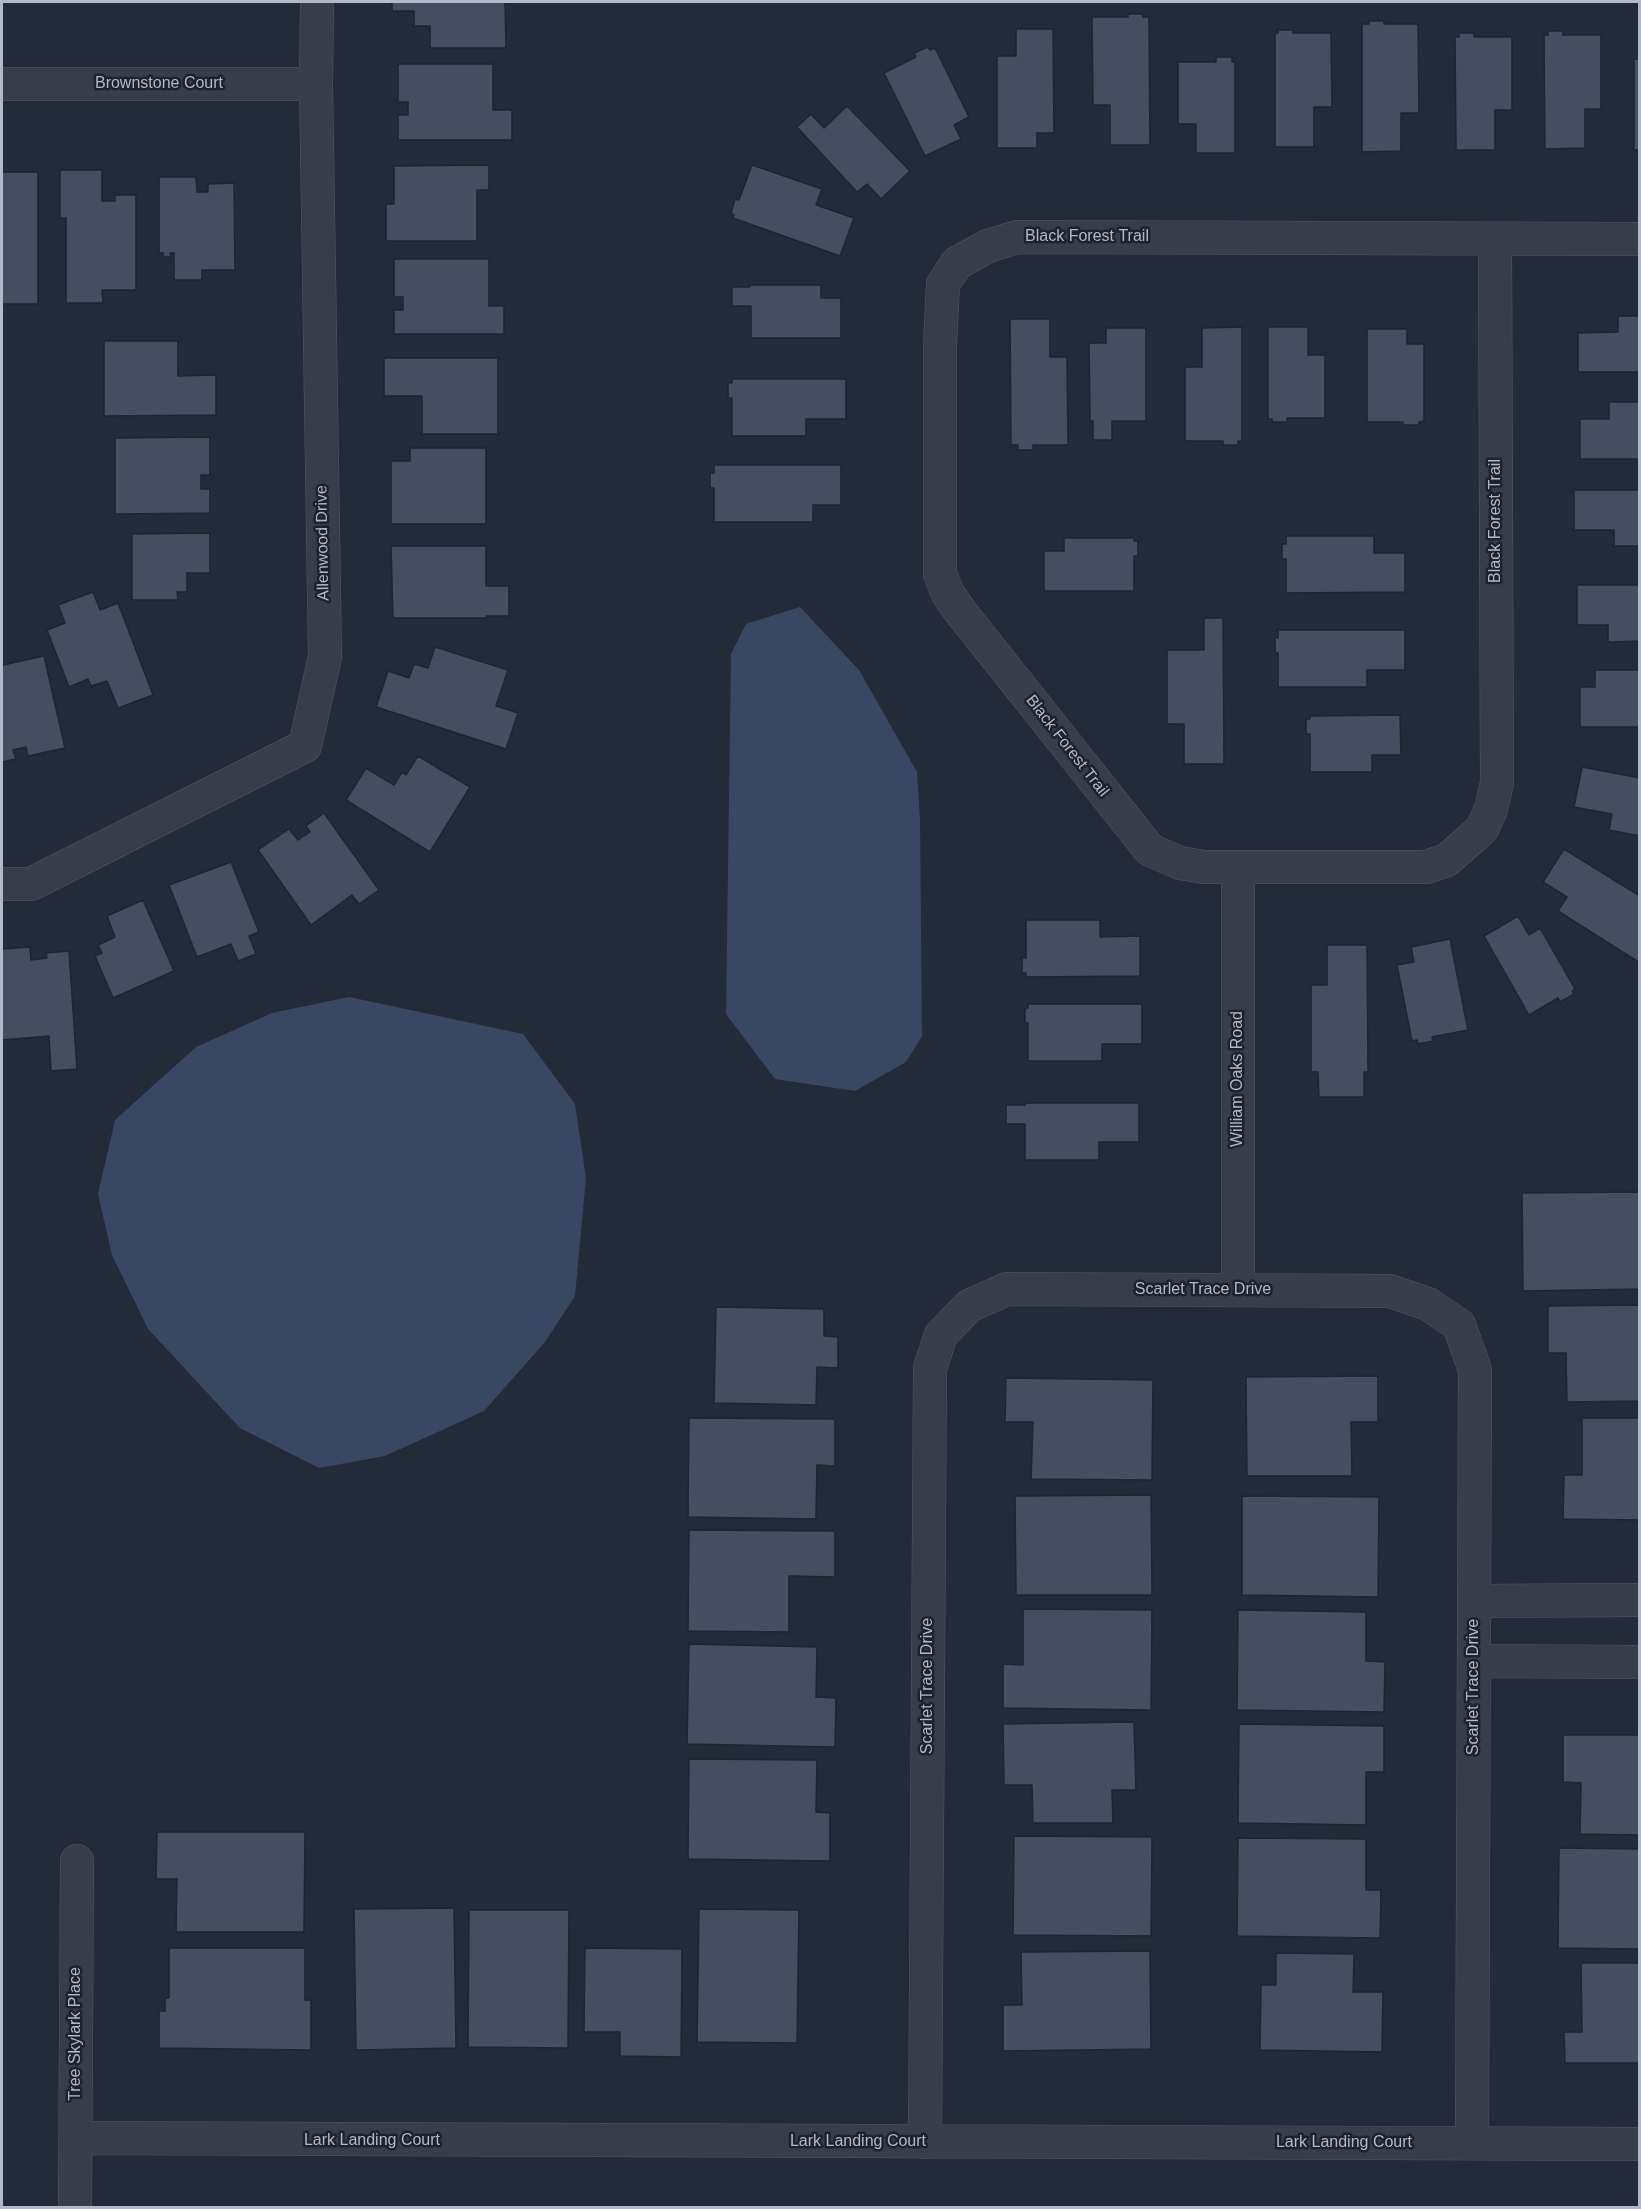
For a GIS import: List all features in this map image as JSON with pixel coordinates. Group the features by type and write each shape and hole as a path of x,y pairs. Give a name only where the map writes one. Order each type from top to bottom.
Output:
{"street":[{"name":"Allenwood Drive","path":"2,884 31,884 305,746 325,657 316,84 317,2"},
{"name":"Brownstone Court","path":"2,84 316,84"},
{"name":"Black Forest Trail","path":"1495,239 1497,783 1491,809 1482,829 1447,860 1426,867 1203,867 1180,863 1150,850 948,594 940,574 942,284 957,264 988,246 1017,237 1640,239"},
{"name":"William Oaks Road","path":"1238,867 1238,1290"},
{"name":"Scarlet Trace Drive","path":"925,2142 930,1368 941,1335 969,1306 1007,1289 1390,1291 1428,1304 1459,1325 1475,1370 1473,2143"},
{"path":"1475,1601 1640,1600"},
{"path":"1474,1661 1640,1662"},
{"name":"Tree Skylark Place","path":"75,2208 77,1861"},
{"name":"Lark Landing Court","path":"76,2138 1640,2144"}],"water":[{"path":"800,607 859,670 917,772 920,821 922,1036 906,1062 855,1091 775,1079 726,1014 731,654 746,624"},
{"path":"349,997 523,1034 575,1104 586,1178 575,1296 545,1342 484,1411 385,1456 319,1468 240,1428 148,1329 112,1255 98,1194 115,1120 196,1047 272,1013"}],"building":[{"path":"392,2 505,2 506,48 430,48 430,26 414,26 414,11 392,11"},
{"path":"1128,14 1143,14 1143,17 1149,17 1150,145 1110,145 1110,105 1093,105 1092,17 1128,17"},
{"path":"1369,21 1384,21 1384,24 1418,24 1419,113 1401,113 1401,151 1362,152 1362,24 1369,24"},
{"path":"1016,29 1053,29 1054,133 1037,133 1037,148 997,148 997,56 1016,56"},
{"path":"1278,30 1293,30 1293,33 1331,33 1332,107 1314,107 1314,147 1275,147 1275,33 1278,33"},
{"path":"1548,31 1563,31 1563,35 1601,35 1601,109 1585,109 1585,148 1545,149 1544,35 1548,35"},
{"path":"1459,33 1474,33 1474,37 1512,37 1512,110 1495,110 1495,150 1456,150 1455,37 1459,37"},
{"path":"928,47 930,50 935,48 969,117 954,125 961,139 925,156 884,73 916,57 914,53"},
{"path":"1216,57 1232,57 1232,62 1235,62 1235,153 1196,153 1196,124 1178,124 1178,62 1216,62"},
{"path":"1634,59 1640,59 1640,150 1634,150"},
{"path":"398,64 493,64 493,110 512,110 512,140 398,140 398,115 408,115 408,102 398,102"},
{"path":"847,106 910,171 881,199 867,184 857,192 797,127 811,114 824,128"},
{"path":"489,165 489,190 477,190 477,241 386,241 386,204 394,204 394,166"},
{"path":"752,165 822,189 816,205 854,218 840,256 733,218 734,215 731,213 735,199 739,200"},
{"path":"60,170 102,170 102,201 115,201 115,195 136,195 136,290 102,290 103,303 66,303 66,218 60,218"},
{"path":"2,172 38,172 38,304 2,304"},
{"path":"159,177 196,177 197,192 208,192 208,184 234,183 235,270 202,270 202,280 174,280 174,253 170,253 171,257 163,257 163,253 159,253"},
{"path":"394,259 489,259 489,306 504,306 504,334 394,334 394,310 403,310 403,297 394,297"},
{"path":"750,285 821,285 821,298 841,298 841,338 751,338 751,306 732,306 732,287 750,287"},
{"path":"1618,316 1640,316 1640,372 1578,372 1578,333 1618,332"},
{"path":"1010,319 1050,319 1050,357 1067,357 1068,445 1033,445 1033,450 1018,450 1018,445 1011,445"},
{"path":"1242,327 1242,441 1238,441 1238,445 1223,445 1223,441 1185,441 1185,367 1202,367 1202,328"},
{"path":"1268,327 1308,327 1308,355 1325,355 1325,418 1287,418 1287,422 1272,422 1272,419 1268,419"},
{"path":"1106,328 1146,328 1146,421 1112,421 1112,440 1093,440 1093,421 1090,421 1089,343 1106,343"},
{"path":"1367,329 1407,329 1407,344 1424,344 1424,421 1419,422 1419,425 1403,425 1403,422 1367,422"},
{"path":"104,341 178,341 178,376 216,375 216,415 104,416"},
{"path":"384,358 498,358 498,434 422,434 422,396 384,396"},
{"path":"732,379 846,379 846,419 806,419 806,436 732,436 732,398 728,398 728,383 732,383"},
{"path":"1609,402 1640,402 1640,459 1580,459 1580,419 1609,419"},
{"path":"210,437 210,475 201,475 201,489 210,489 210,513 115,514 115,438"},
{"path":"410,448 486,448 486,524 391,524 391,461 410,461"},
{"path":"714,465 841,465 841,505 813,505 813,522 714,522 714,488 710,488 710,473 714,473"},
{"path":"1574,490 1640,490 1640,546 1614,546 1614,530 1574,530"},
{"path":"210,533 210,573 187,573 187,592 177,592 178,600 132,600 132,534"},
{"path":"1286,536 1374,536 1374,553 1405,553 1405,592 1286,593 1286,559 1282,559 1282,544 1286,544"},
{"path":"1064,538 1134,538 1134,541 1138,541 1138,556 1134,556 1134,591 1044,591 1044,551 1064,551"},
{"path":"391,546 486,546 486,586 509,586 509,616 393,618"},
{"path":"1577,585 1640,585 1640,641 1608,642 1608,625 1577,625"},
{"path":"93,592 100,610 118,603 153,695 118,708 107,681 91,686 88,679 69,687 47,630 65,623 58,605"},
{"path":"1204,618 1223,618 1224,764 1184,764 1184,724 1167,724 1167,650 1204,650"},
{"path":"1278,630 1405,630 1405,670 1367,670 1367,687 1278,687 1278,653 1275,653 1275,638 1278,638"},
{"path":"435,647 508,670 496,706 518,713 506,749 376,707 388,671 409,678 414,664 428,668"},
{"path":"44,656 65,748 28,756 26,747 13,750 16,759 2,762 2,658 3,665"},
{"path":"1595,670 1640,670 1640,727 1580,727 1580,687 1595,687"},
{"path":"1400,715 1401,755 1372,755 1372,772 1310,772 1310,734 1306,734 1306,719 1310,719 1310,716"},
{"path":"418,756 470,787 430,852 346,800 366,768 394,785 402,772 406,775"},
{"path":"1582,767 1640,778 1640,836 1609,830 1612,814 1574,807"},
{"path":"324,813 379,890 359,904 352,895 311,925 258,850 289,829 298,840 310,832 306,826"},
{"path":"1564,849 1640,896 1640,963 1558,911 1567,897 1543,882"},
{"path":"231,862 259,932 249,936 256,954 238,961 231,944 197,957 169,885"},
{"path":"143,900 174,971 113,998 95,956 102,953 98,945 115,937 107,916"},
{"path":"1518,916 1529,935 1540,928 1575,989 1572,991 1574,994 1560,1002 1558,998 1529,1015 1484,936"},
{"path":"1026,920 1100,920 1100,937 1140,936 1140,976 1026,977 1026,973 1022,973 1022,958 1026,958"},
{"path":"1450,939 1468,1030 1432,1037 1433,1041 1418,1044 1417,1040 1412,1041 1397,965 1414,962 1411,947"},
{"path":"1327,945 1367,945 1368,1072 1364,1072 1364,1097 1319,1097 1318,1072 1311,1072 1311,985 1327,985"},
{"path":"30,947 31,960 47,958 46,953 69,951 77,1069 51,1071 49,1036 2,1040 2,949"},
{"path":"1028,1004 1142,1004 1142,1044 1102,1044 1102,1061 1028,1061 1028,1023 1025,1023 1025,1008 1028,1008"},
{"path":"1025,1103 1139,1103 1139,1142 1099,1142 1099,1160 1025,1160 1025,1124 1006,1124 1006,1105 1025,1105"},
{"path":"1640,1192 1640,1289 1523,1291 1522,1193"},
{"path":"1640,1305 1640,1401 1567,1402 1566,1353 1548,1353 1548,1306"},
{"path":"716,1307 824,1309 824,1336 838,1337 838,1368 817,1367 816,1405 714,1403"},
{"path":"1378,1376 1378,1422 1351,1422 1352,1476 1247,1476 1246,1377"},
{"path":"1006,1378 1153,1380 1152,1480 1031,1479 1033,1422 1005,1422"},
{"path":"689,1418 835,1419 835,1466 817,1465 816,1519 688,1517"},
{"path":"1582,1418 1640,1418 1640,1520 1563,1519 1564,1475 1582,1475"},
{"path":"1151,1495 1152,1595 1016,1595 1015,1496"},
{"path":"1242,1496 1379,1497 1378,1597 1242,1595"},
{"path":"689,1530 835,1531 835,1577 789,1576 789,1632 688,1631"},
{"path":"1023,1609 1152,1610 1151,1710 1003,1708 1003,1664 1023,1665"},
{"path":"1238,1610 1366,1612 1366,1661 1385,1662 1384,1712 1237,1710"},
{"path":"689,1644 817,1647 816,1697 836,1698 835,1747 687,1744"},
{"path":"1134,1722 1136,1790 1112,1790 1113,1823 1033,1823 1032,1785 1004,1785 1003,1724"},
{"path":"1239,1724 1384,1726 1384,1772 1366,1772 1366,1825 1238,1823"},
{"path":"1563,1735 1640,1735 1640,1835 1580,1834 1581,1783 1563,1782"},
{"path":"689,1759 817,1760 816,1812 830,1813 830,1861 688,1859"},
{"path":"157,1832 305,1832 304,1932 176,1932 177,1879 156,1879"},
{"path":"1014,1836 1152,1837 1151,1936 1013,1935"},
{"path":"1238,1838 1366,1839 1366,1890 1381,1890 1380,1938 1237,1936"},
{"path":"1559,1848 1640,1849 1640,1949 1558,1948"},
{"path":"454,1908 456,2048 356,2050 354,1909"},
{"path":"699,1909 799,1910 797,2043 697,2042"},
{"path":"469,1910 569,1910 568,2048 468,2047"},
{"path":"169,1948 305,1948 305,2000 311,2000 311,2050 159,2048 159,2011 165,2011 165,1998 169,1998"},
{"path":"585,1948 682,1949 681,2057 620,2056 620,2032 584,2032"},
{"path":"1150,1951 1151,2049 1003,2051 1003,2005 1022,2005 1021,1952"},
{"path":"1276,1953 1354,1954 1353,1992 1383,1992 1382,2052 1260,2050 1261,1985 1276,1985"},
{"path":"1581,1963 1640,1963 1640,2063 1565,2063 1564,2032 1582,2032"}]}
